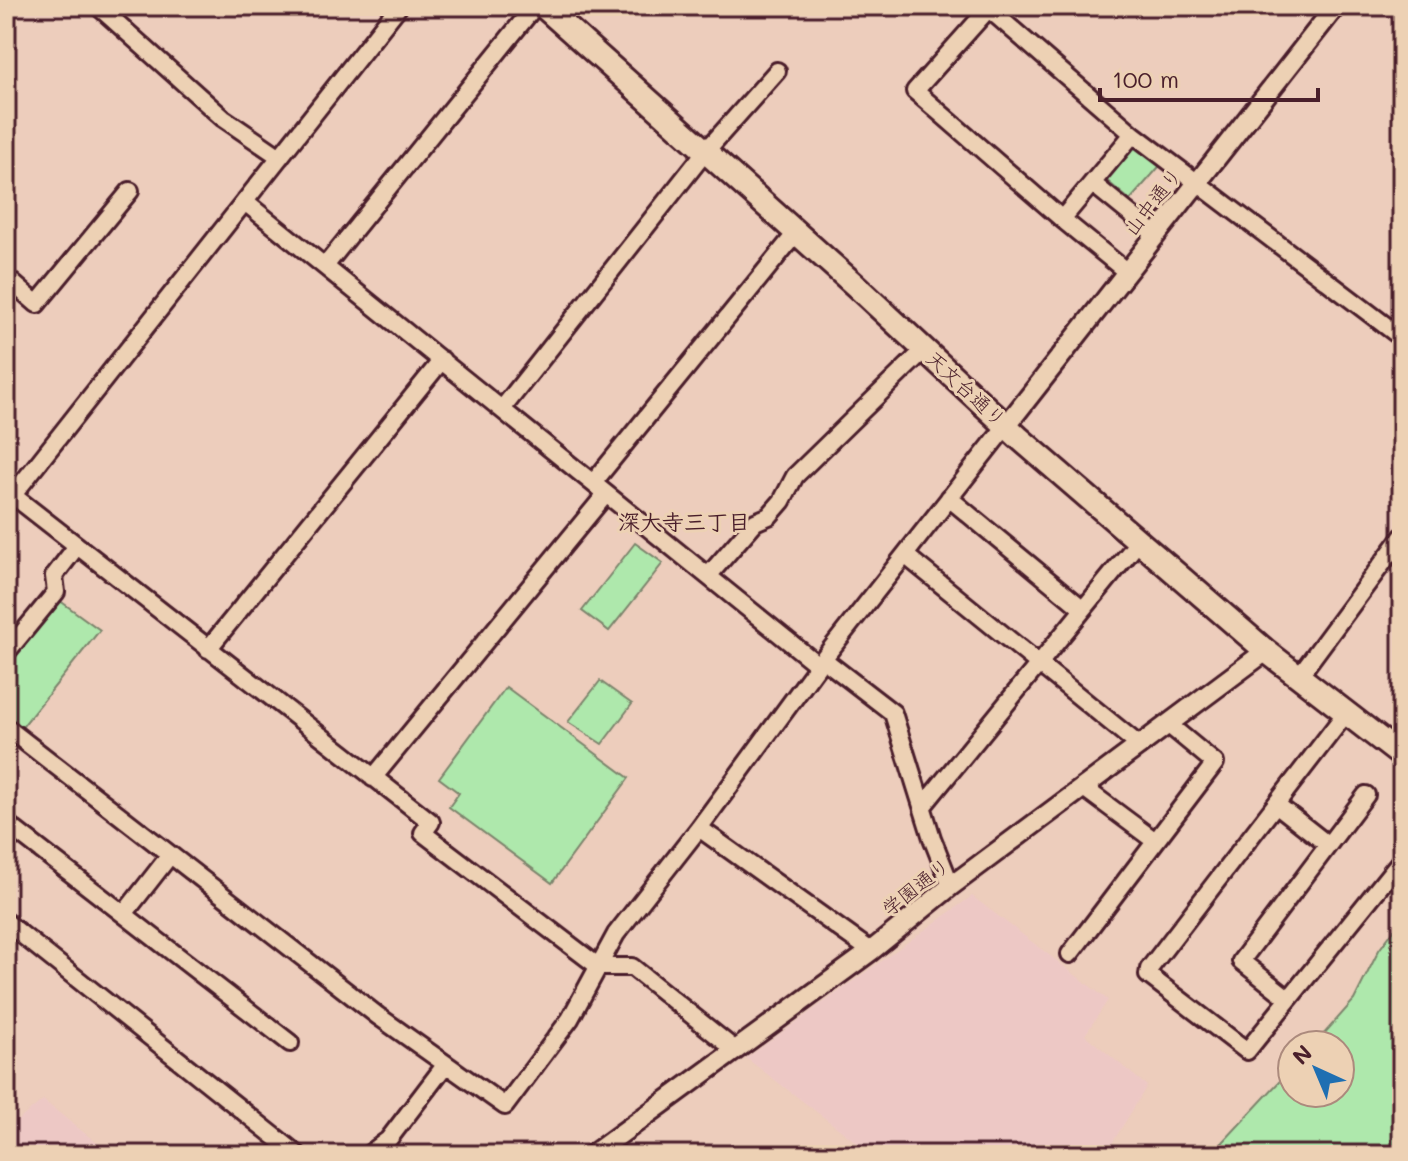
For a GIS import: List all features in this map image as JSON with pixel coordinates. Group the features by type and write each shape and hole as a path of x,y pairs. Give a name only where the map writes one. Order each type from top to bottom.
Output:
{"main road":[{"name":"天文台通り","path":"543,6 1006,426 1266,651 1402,756"}],"street":[{"path":"98,6 223,118 280,157"},
{"path":"399,6 9,493 431,822 423,833 599,967 632,967 734,1049"},
{"path":"325,266 535,6"},
{"name":"山中通り","path":"1006,426 1336,6"},
{"path":"1127,272 915,91 990,8 1133,134 1399,331"},
{"path":"502,409 705,152 777,71"},
{"path":"1062,219 1133,134"},
{"path":"1092,183 1156,235"},
{"path":"6,277 37,304 130,191"},
{"path":"245,202 708,576 893,713 951,886"},
{"path":"593,483 796,233"},
{"path":"708,576 755,522 769,516 776,508 795,476 924,350"},
{"path":"208,649 442,360"},
{"path":"6,727 378,1016 505,1106 570,1019 616,934 699,828 821,662 1006,426"},
{"path":"373,778 606,494"},
{"path":"949,498 1083,609"},
{"path":"1299,676 1402,537"},
{"path":"923,806 1139,541"},
{"path":"6,653 56,592 54,576 77,546"},
{"path":"905,555 1140,746"},
{"name":"学園通り","path":"592,1155 871,951 951,886 1266,651"},
{"path":"1346,713 1149,969 1148,975 1247,1051 1402,859"},
{"path":"1070,954 1215,763 1169,725"},
{"path":"1084,788 1155,841"},
{"path":"1289,999 1241,961 1366,795"},
{"path":"1276,804 1328,845"},
{"path":"6,823 290,1043"},
{"path":"699,828 871,951"},
{"path":"124,914 170,855"},
{"path":"6,922 298,1155"},
{"path":"368,1155 388,1140 446,1064"}],"shaded area":[{"path":"972,896 1108,1000 1085,1035 1147,1086 1105,1155 873,1155 746,1058"},
{"path":"43,1100 112,1155 6,1155 6,1130"}],"green space":[{"path":"1141,140 1165,160 1130,200 1106,180"},
{"path":"635,543 663,563 609,631 582,611"},
{"path":"52,595 100,630 19,731 6,720 6,648"},
{"path":"600,681 632,704 602,744 568,722"},
{"path":"506,687 629,778 552,883 449,807 459,793 439,778"},
{"path":"1402,919 1402,1155 1211,1155 1276,1085 1276,1109 1356,1109 1356,1029 1328,1029 1354,1000 1379,950"}],"district":[{"name":"深大寺三丁目","path":"684,522"}]}
